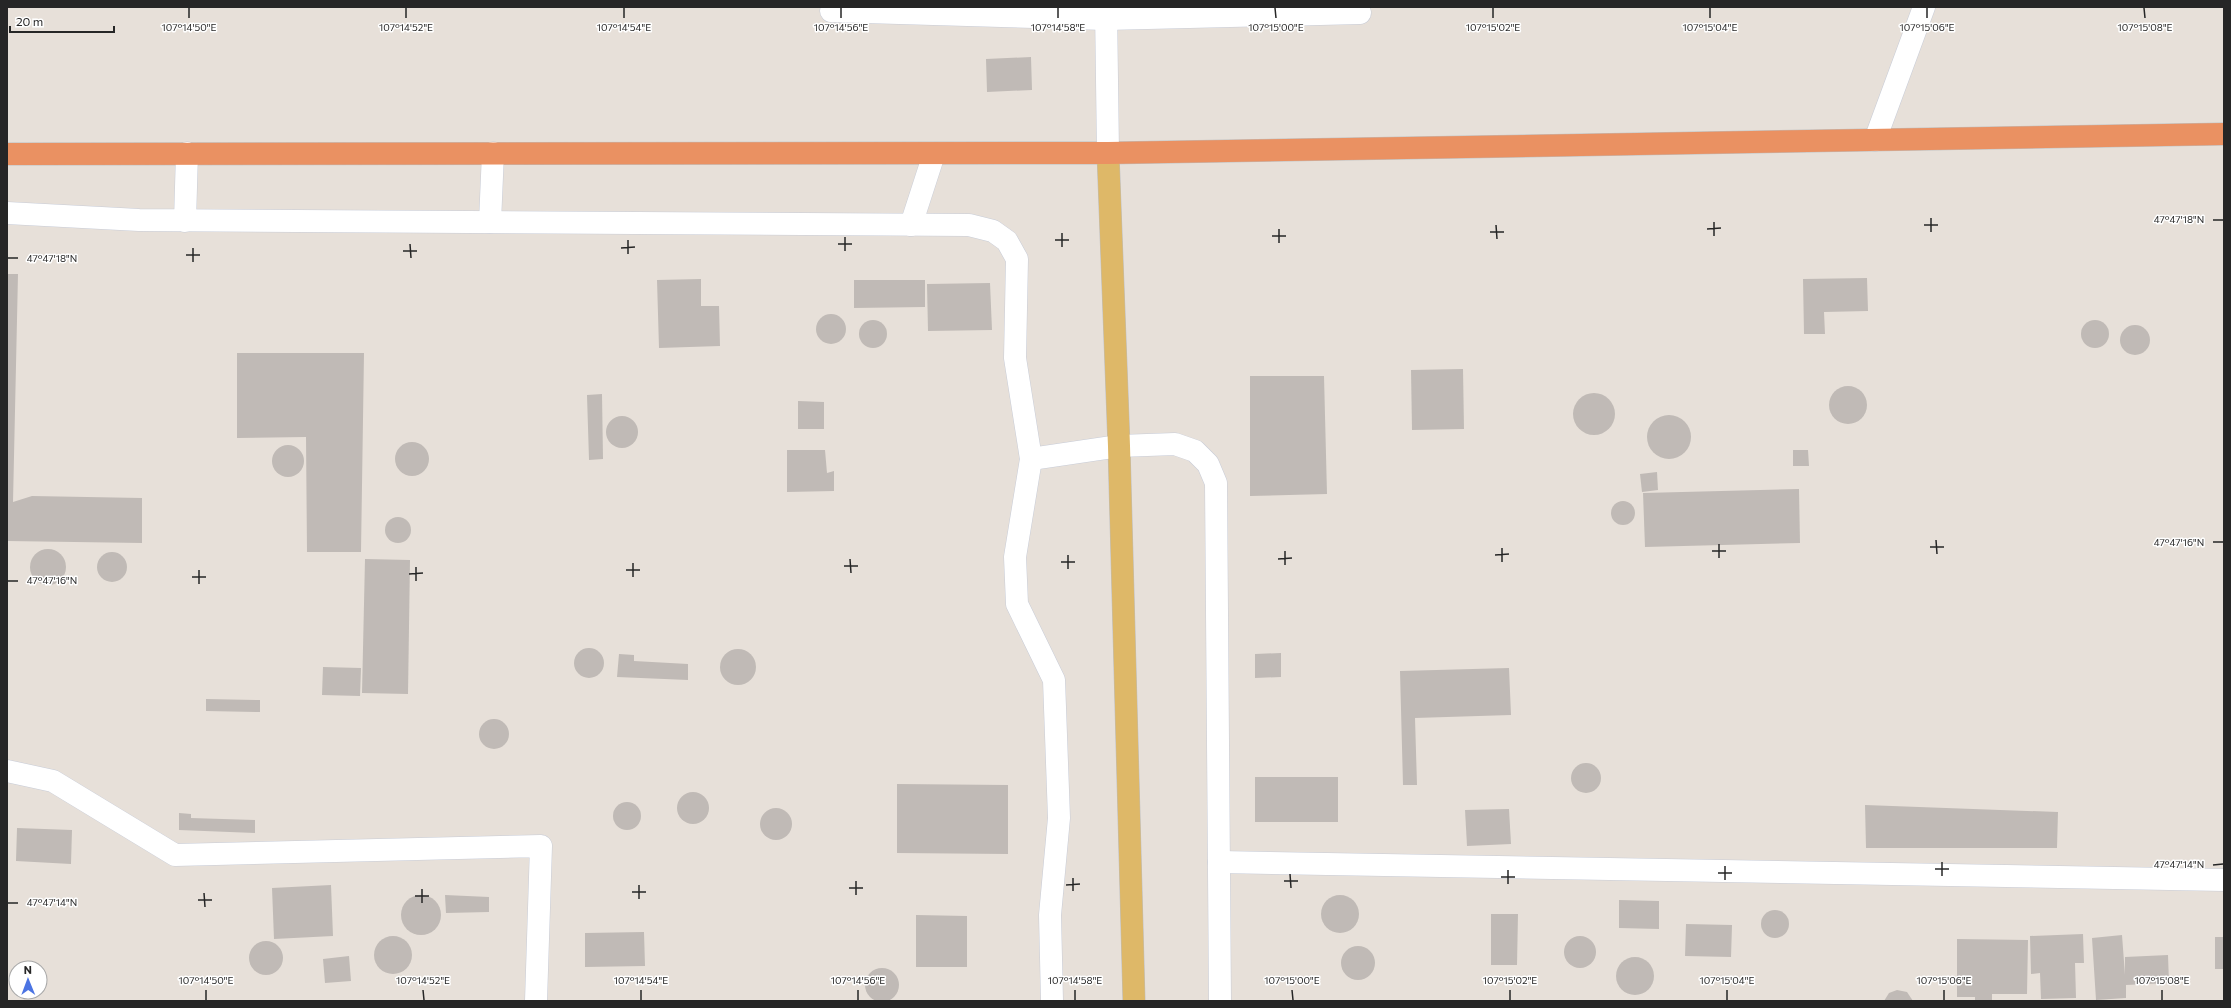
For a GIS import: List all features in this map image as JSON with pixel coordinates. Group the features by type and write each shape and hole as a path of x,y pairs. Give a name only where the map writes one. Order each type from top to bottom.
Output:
{"highway":[{"path":"7,154 1108,153 2224,134"}],"main road":[{"path":"1108,153 1119,446 1134,1001"}],"street":[{"path":"1875,140 1924,7"},
{"path":"831,11 1360,13"},
{"path":"1106,13 1108,153"},
{"path":"185,221 188,153"},
{"path":"490,222 493,153"},
{"path":"912,225 934,154"},
{"path":"7,213 185,221 969,225 993,231 1007,241 1017,259 1015,358 1031,459 1015,557 1017,604 1054,680 1059,818 1050,915 1052,1001"},
{"path":"1031,459 1119,446 1175,444 1195,451 1208,464 1216,483 1220,1001"},
{"path":"7,771 53,781 176,855 541,846 536,1001"},
{"path":"1219,862 2224,880"}],"building":[{"path":"1031,57 1032,90 987,92 986,59"},
{"path":"7,274 18,274 13,502 32,496 142,498 142,543 7,541"},
{"path":"1867,278 1868,311 1824,312 1825,334 1804,334 1803,279"},
{"path":"701,279 701,306 719,306 720,346 659,348 657,280"},
{"path":"854,280 925,280 925,307 854,308"},
{"path":"990,283 992,330 928,331 927,284"},
{"path":"831,314 837,315 845,323 845,335 837,343 831,344 825,343 817,335 816,329 817,323 825,315"},
{"path":"873,320 883,324 887,334 883,344 873,348 863,344 859,334 863,324"},
{"path":"2095,320 2101,321 2105,324 2108,328 2108,340 2105,344 2101,347 2095,348 2089,347 2085,344 2082,340 2081,334 2082,328 2085,324 2089,321"},
{"path":"2135,325 2146,329 2150,340 2146,351 2135,355 2124,351 2120,340 2124,329"},
{"path":"237,353 364,353 361,552 307,552 306,437 237,438"},
{"path":"1463,369 1464,429 1412,430 1411,370"},
{"path":"1250,376 1324,376 1327,494 1250,496"},
{"path":"1844,386 1852,386 1862,391 1866,398 1866,412 1862,419 1852,424 1844,424 1834,419 1832,416 1829,409 1829,401 1834,391 1837,389"},
{"path":"1590,393 1598,393 1609,399 1615,410 1615,418 1609,429 1598,435 1590,435 1579,429 1573,418 1573,410 1579,399"},
{"path":"602,394 603,459 589,460 587,395"},
{"path":"798,401 824,402 824,429 798,429"},
{"path":"1665,415 1673,415 1685,421 1691,433 1691,441 1685,453 1673,459 1665,459 1653,453 1647,441 1647,433 1653,421"},
{"path":"619,416 625,416 635,423 638,432 637,438 631,445 625,448 619,448 609,441 606,435 606,429 613,419"},
{"path":"412,442 424,447 429,459 424,471 412,476 400,471 395,459 400,447"},
{"path":"285,445 291,445 300,449 304,461 300,473 291,477 285,477 276,473 272,464 272,458 276,449"},
{"path":"787,450 825,450 827,473 834,471 834,491 787,492"},
{"path":"1793,450 1808,450 1809,466 1793,466"},
{"path":"1657,472 1658,490 1642,492 1640,474"},
{"path":"1799,489 1800,543 1645,547 1643,493"},
{"path":"1623,501 1632,504 1635,513 1632,522 1623,525 1614,522 1611,513 1614,504"},
{"path":"398,517 407,521 411,530 407,539 398,543 389,539 385,530 389,521"},
{"path":"48,549 61,554 66,567 61,580 48,585 35,580 30,567 35,554"},
{"path":"112,552 118,553 126,561 126,573 118,581 112,582 106,581 98,573 97,567 98,561 106,553"},
{"path":"365,559 410,560 408,694 362,693"},
{"path":"589,648 600,652 604,663 600,674 589,678 578,674 574,663 578,652"},
{"path":"738,649 751,654 756,667 751,680 738,685 725,680 720,667 725,654"},
{"path":"1281,653 1281,677 1255,678 1255,654"},
{"path":"619,654 634,655 634,661 688,664 688,680 617,677"},
{"path":"323,667 361,668 360,696 322,695"},
{"path":"1509,668 1511,715 1415,718 1417,785 1403,785 1400,671"},
{"path":"206,699 260,700 260,712 206,711"},
{"path":"494,719 505,723 509,734 505,745 494,749 483,745 479,734 483,723"},
{"path":"1586,763 1592,764 1600,772 1600,784 1592,792 1586,793 1580,792 1572,784 1571,778 1572,772 1580,764"},
{"path":"1255,777 1338,777 1338,822 1255,822"},
{"path":"897,784 1008,785 1008,854 897,853"},
{"path":"690,792 696,792 706,799 709,808 708,814 702,821 696,824 690,824 680,817 677,811 677,805 684,795"},
{"path":"627,802 637,806 641,816 637,826 627,830 617,826 613,816 617,806"},
{"path":"1865,805 2058,812 2057,848 1866,848"},
{"path":"773,808 779,808 789,815 792,824 791,830 785,837 779,840 773,840 763,833 760,827 760,821 767,811"},
{"path":"1509,809 1511,844 1467,846 1465,810"},
{"path":"179,813 191,814 191,818 255,820 255,833 179,830"},
{"path":"17,828 72,830 71,864 16,861"},
{"path":"331,885 333,936 274,939 272,888"},
{"path":"425,895 432,898 438,904 441,915 440,923 432,932 425,935 417,935 410,932 402,923 401,911 404,904 413,896"},
{"path":"445,895 489,897 489,912 446,913"},
{"path":"1340,895 1353,901 1359,914 1353,927 1340,933 1327,927 1321,914 1327,901"},
{"path":"1619,900 1659,901 1659,929 1619,928"},
{"path":"1775,910 1781,911 1785,914 1788,918 1788,930 1785,934 1781,937 1775,938 1769,937 1765,934 1762,930 1761,924 1762,918 1765,914 1769,911"},
{"path":"1491,914 1518,914 1517,965 1491,965"},
{"path":"916,915 967,916 967,967 916,967"},
{"path":"1686,924 1732,925 1731,957 1685,956"},
{"path":"644,932 645,966 585,967 585,933"},
{"path":"2083,934 2084,963 2075,963 2076,998 2041,999 2040,973 2031,974 2030,936"},
{"path":"2122,935 2125,975 2125,957 2168,955 2169,983 2126,985 2126,998 2096,1000 2092,938"},
{"path":"389,936 397,936 404,939 409,944 412,955 409,966 404,971 397,974 389,974 382,971 377,966 374,959 374,951 377,944 382,939"},
{"path":"1580,936 1591,941 1596,952 1591,963 1580,968 1569,963 1564,952 1569,941"},
{"path":"2215,937 2224,937 2224,969 2215,969"},
{"path":"1957,939 2028,940 2027,994 1992,994 1992,1001 1975,1001 1975,997 1957,997"},
{"path":"263,941 269,941 273,942 280,948 283,958 282,965 276,972 269,975 263,975 259,974 252,968 249,961 249,955 250,951 256,944"},
{"path":"1355,946 1361,946 1370,951 1374,957 1374,969 1370,975 1361,980 1355,980 1346,975 1341,966 1341,960 1346,951"},
{"path":"349,956 351,981 325,983 323,959"},
{"path":"1631,957 1639,957 1649,962 1653,969 1653,983 1649,990 1639,995 1631,995 1621,990 1619,987 1616,980 1616,972 1621,962 1624,960"},
{"path":"879,968 885,968 889,969 896,975 899,985 898,992 892,999 885,1002 879,1002 875,1001 868,995 865,988 865,982 866,978 872,971"},
{"path":"1897,990 1907,992 1913,1001 1884,1001 1889,993"}]}
